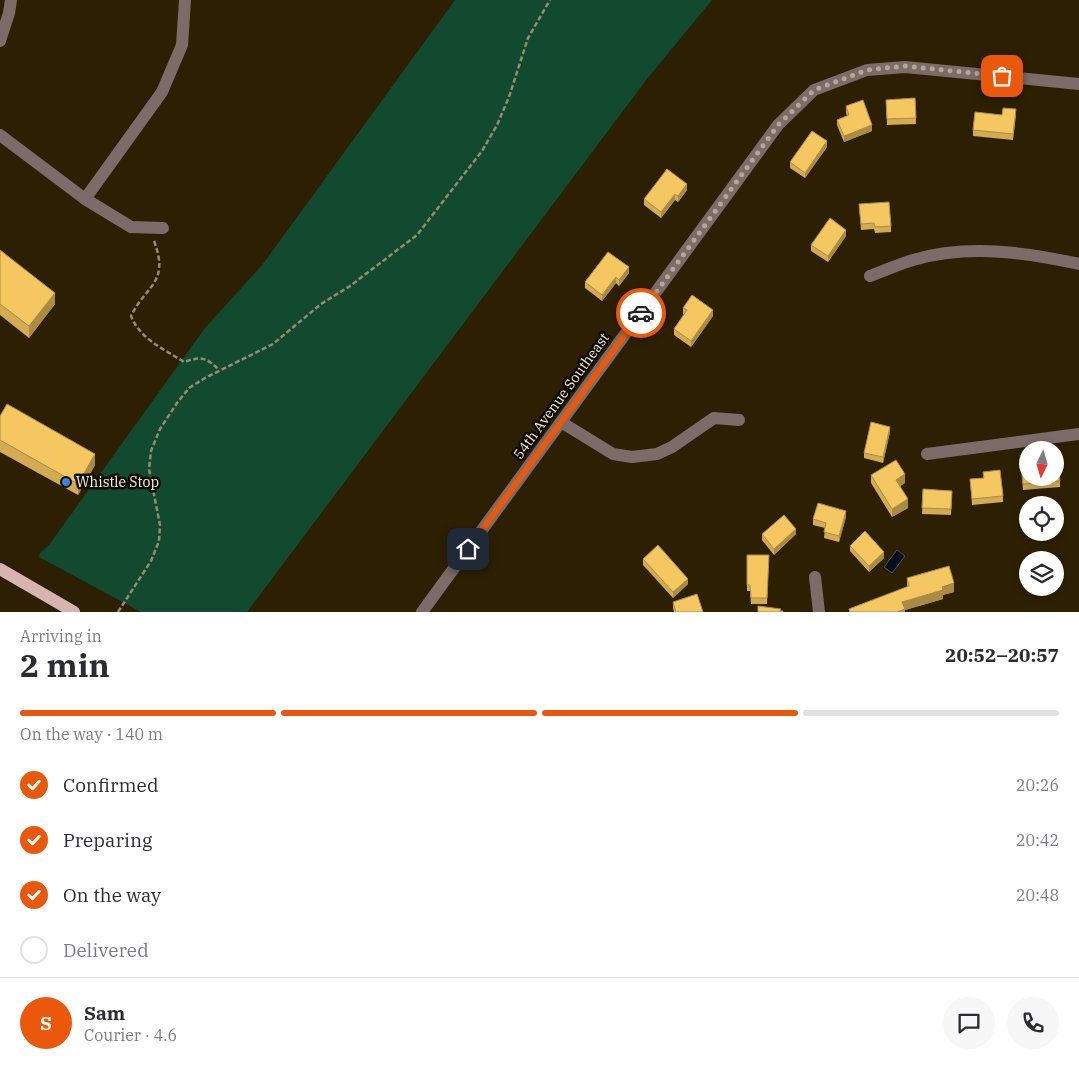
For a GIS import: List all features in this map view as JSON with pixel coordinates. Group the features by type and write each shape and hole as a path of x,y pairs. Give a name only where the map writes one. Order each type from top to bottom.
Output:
{"main road":[{"path":"0,569 74,612"}],"street":[{"path":"0,41 9,13 10,0"},
{"path":"85,199 162,92 182,46 185,0"},
{"name":"54th Avenue Southeast","path":"422,612 778,125 814,90 867,70 905,66 1079,84"},
{"path":"0,136 85,199 131,227 163,228"},
{"path":"870,276 914,260 970,250 1038,255 1079,264"},
{"path":"561,422 613,454 632,457 657,454 672,447 714,418 739,420"},
{"path":"927,454 1079,434"},
{"path":"815,577 819,612"}],"path":[{"path":"118,612 151,561 159,540 160,525 149,469 154,444 160,429 189,388 219,370 272,344 321,304 350,286 416,236 482,151 497,125 510,97 528,38 550,0"},
{"path":"149,228 158,254 158,278 136,306 131,316 133,322 150,341 184,362 196,358 209,360 219,370"}],"green space":[{"path":"455,0 712,0 647,79 247,612 141,612 39,557 40,553 49,545 205,328 263,264"}],"water":[{"path":"897,550 905,556 892,573 884,567"}],"building":[{"path":"915,98 916,118 887,119 886,100"},
{"path":"863,100 872,125 844,136 837,120 849,115 846,106"},
{"path":"1003,108 1016,109 1013,134 973,130 975,112 1002,115"},
{"path":"812,131 827,141 805,173 790,162"},
{"path":"667,169 687,184 678,196 675,194 661,212 644,199"},
{"path":"889,202 891,226 875,227 874,223 861,224 859,204"},
{"path":"830,218 846,230 828,256 811,245"},
{"path":"0,250 55,293 29,326 0,304"},
{"path":"608,252 629,267 619,280 616,277 602,295 585,282"},
{"path":"692,295 713,310 691,341 674,329 687,310 683,308"},
{"path":"7,404 95,454 78,484 0,440 0,416"},
{"path":"871,422 890,427 883,457 864,453"},
{"path":"896,460 905,474 896,480 908,499 892,509 871,475"},
{"path":"1000,470 1003,496 972,499 970,479 984,478 983,472"},
{"path":"923,489 952,491 951,509 922,508"},
{"path":"818,503 846,511 839,536 824,532 826,523 813,519"},
{"path":"784,515 796,529 774,549 762,534"},
{"path":"865,531 884,552 869,566 850,546"},
{"path":"658,545 688,579 673,592 643,559"},
{"path":"747,555 769,555 767,598 751,598 750,585 747,585"},
{"path":"949,566 954,583 942,587 943,590 902,602 905,609 897,612 850,612 849,609 909,586 907,578"},
{"path":"697,594 703,612 676,612 673,602"},
{"path":"758,606 781,609 780,611 783,612 758,612"}],"way so far":[{"path":"641,313 778,125 814,90 867,70 905,66 1002,76"}],"place":[{"name":"Whistle Stop","path":"66,482"}],"route":[{"path":"468,549 641,313"}]}
